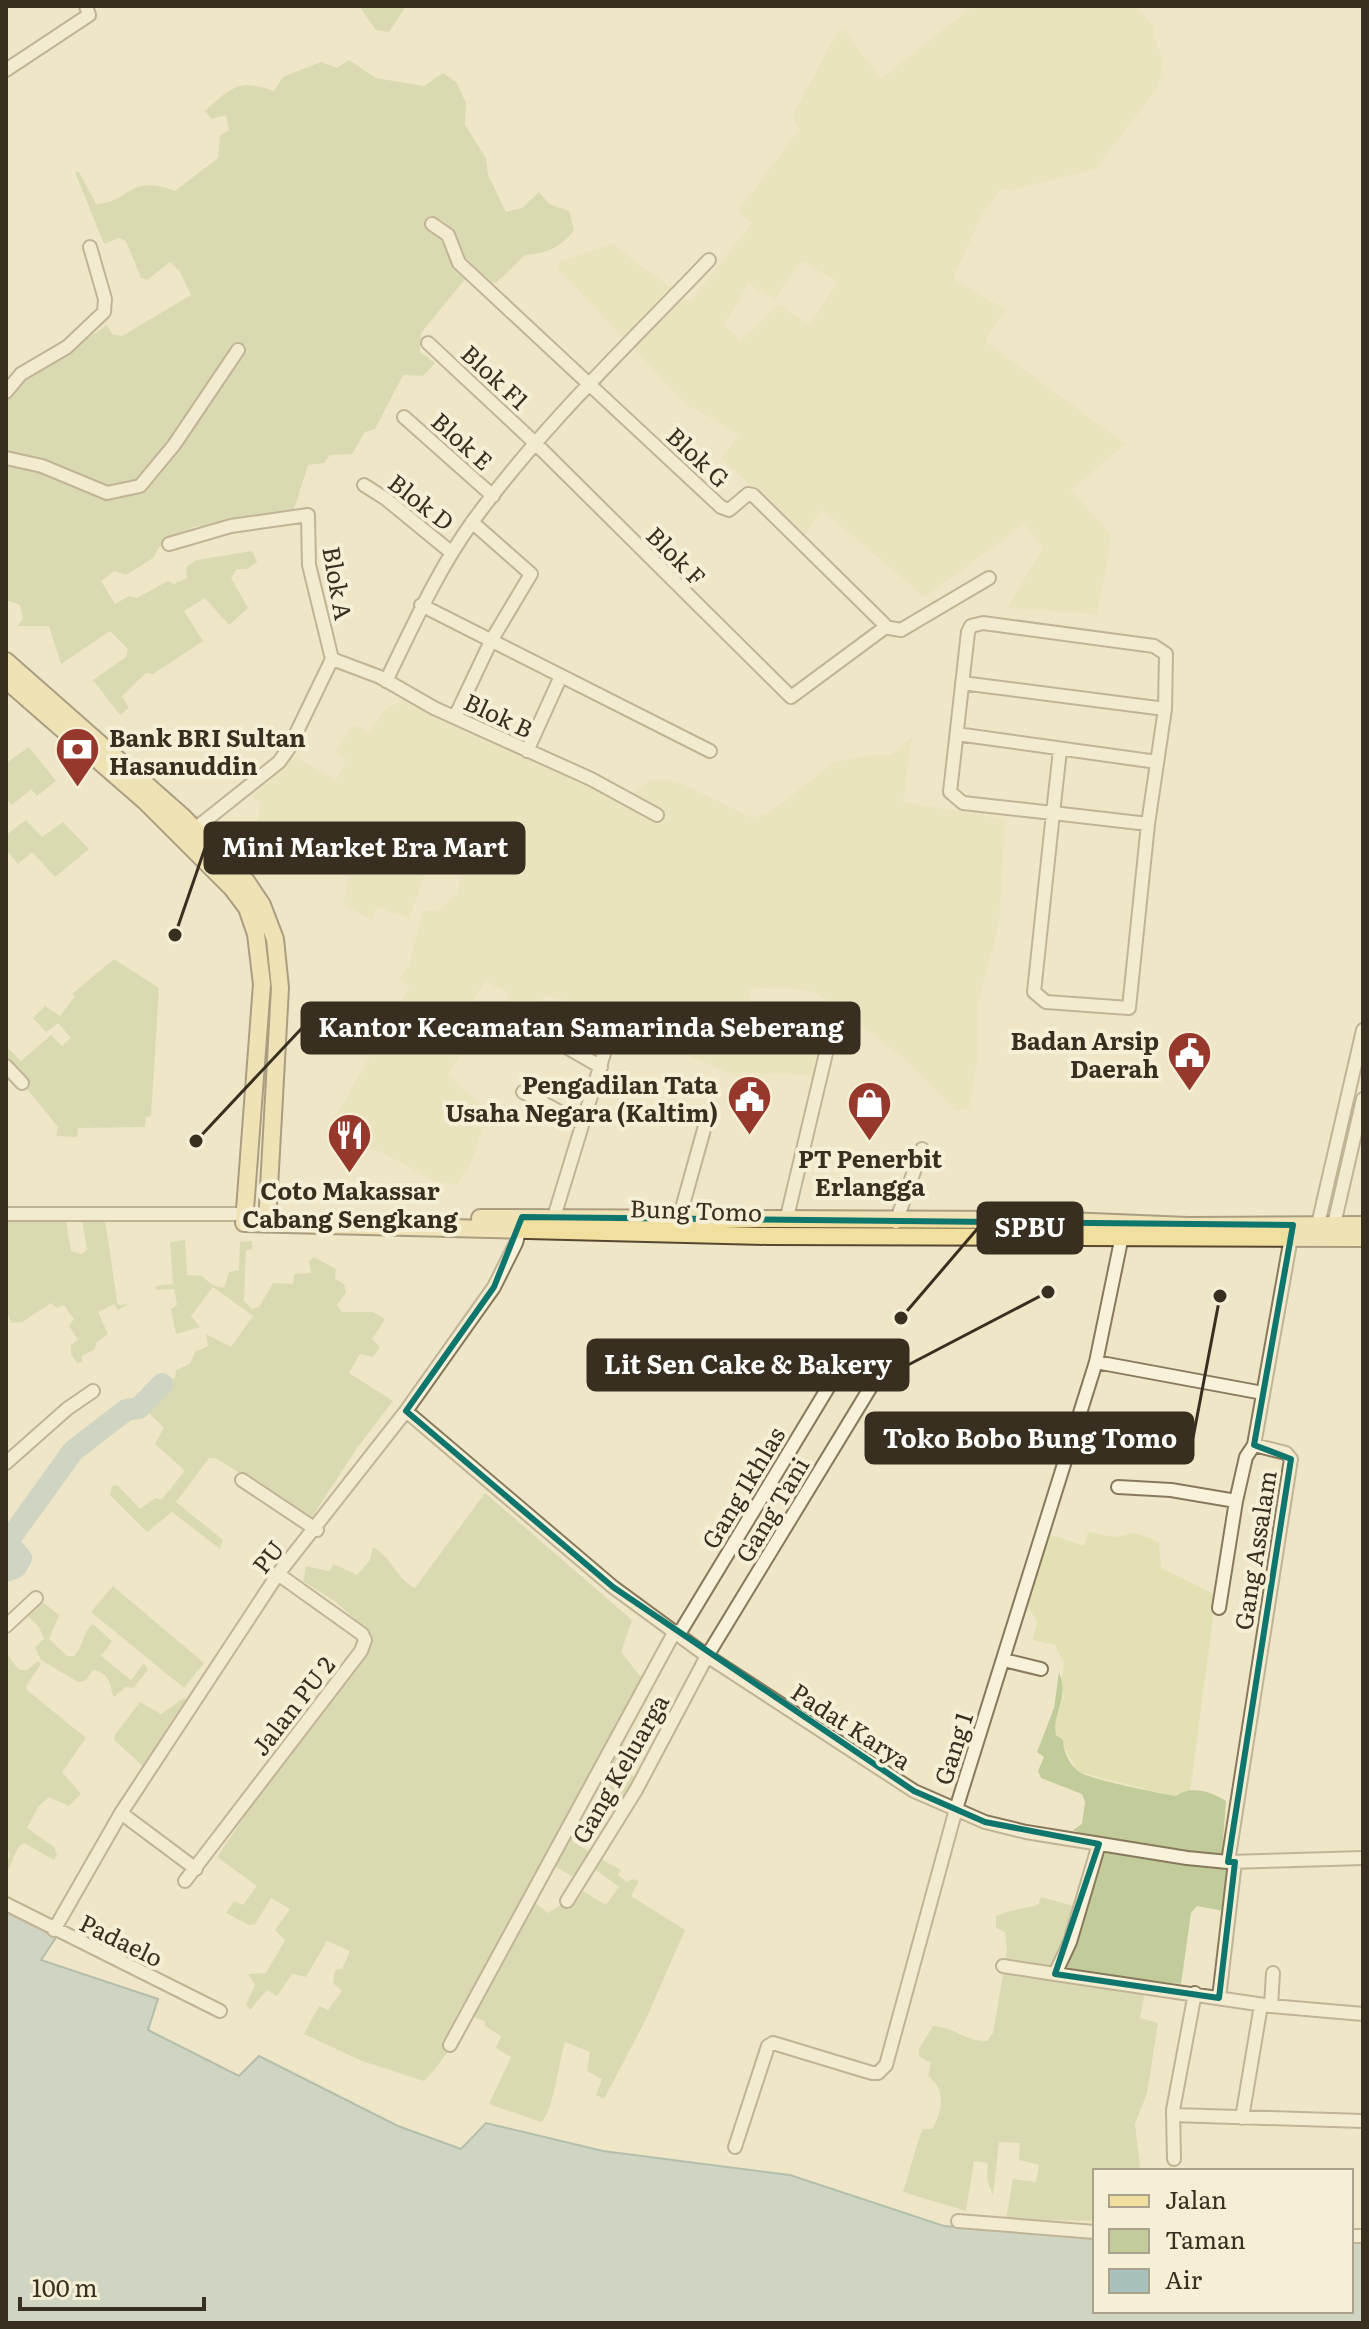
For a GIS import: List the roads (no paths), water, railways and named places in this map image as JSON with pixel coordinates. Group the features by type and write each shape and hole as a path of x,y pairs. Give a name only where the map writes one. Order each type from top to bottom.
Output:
{"main road":[{"path":"6,661 188,835 247,908 256,934 262,984 245,1218"},
{"path":"6,680 146,802 246,881 262,905 275,939 280,988 268,1220"},
{"path":"258,1044 277,1046"},
{"path":"247,1172 268,1174"},
{"name":"Bung Tomo","path":"521,1223 554,1217 786,1221 832,1228 896,1222 1124,1228"},
{"name":"Bung Tomo","path":"245,1218 832,1228 1188,1226 1292,1231 1324,1231 1363,1225"},
{"name":"Bung Tomo","path":"1324,1231 1363,1238"}],"street":[{"path":"6,70 89,15 86,6"},
{"path":"432,224 448,235 459,263 589,384"},
{"path":"6,392 21,374 67,347 104,312 105,299 90,247"},
{"path":"389,683 421,605 472,522 534,442 709,260"},
{"name":"Blok F1","path":"428,343 534,442"},
{"path":"6,458 42,466 107,493 140,486 174,445 238,350"},
{"name":"Blok G","path":"589,384 721,507 729,510 748,494 753,495 884,625"},
{"name":"Blok E","path":"404,417 493,496"},
{"name":"Blok F","path":"534,442 791,697 884,625"},
{"name":"Blok D","path":"364,485 452,553"},
{"name":"Blok A","path":"169,544 231,526 308,515 309,565 332,659"},
{"path":"455,717 491,641 531,574 472,522"},
{"path":"884,625 901,630 989,578"},
{"path":"421,605 710,751"},
{"path":"1060,750 1053,813 1033,986 1036,996 1046,1002 1129,1008 1148,824 1165,709 1166,654 1160,648 983,623 971,626 950,792 953,797 963,803 1053,813 1148,824"},
{"path":"188,835 279,762 289,748 332,659"},
{"name":"Blok B","path":"332,659 591,779 657,815"},
{"path":"527,751 561,676"},
{"path":"962,683 1165,709"},
{"path":"957,734 1157,762"},
{"path":"535,1029 601,1067"},
{"path":"1324,1231 1363,1030"},
{"path":"767,1034 828,1045 786,1221"},
{"path":"554,1217 606,1047"},
{"path":"6,1066 22,1083"},
{"path":"523,1092 582,1124"},
{"path":"1324,1231 1363,1099"},
{"path":"679,1219 708,1115"},
{"path":"896,1222 922,1149"},
{"name":"Bung Tomo","path":"6,1214 221,1214 245,1218"},
{"name":"PU","path":"54,1930 121,1813 278,1574 317,1530 494,1287 521,1223"},
{"name":"Gang 1","path":"735,2147 768,2046 773,2043 872,2073 882,2070 956,1809 1096,1362 1124,1228"},
{"name":"Gang Assalam","path":"1232,1862 1291,1457 1254,1445 1292,1231"},
{"path":"1096,1362 1263,1393"},
{"name":"Gang Ikhlas","path":"450,2045 677,1632 843,1363"},
{"name":"Gang Tani","path":"707,1656 872,1385"},
{"path":"6,1463 67,1409 93,1391"},
{"name":"Padat Karya","path":"406,1411 613,1587 707,1656 914,1791 985,1822 1099,1844 1232,1862 1363,1858"},
{"path":"1219,1608 1236,1501 1246,1457 1254,1445"},
{"path":"242,1480 317,1530"},
{"path":"1118,1487 1171,1490 1236,1501"},
{"name":"Jalan PU 2","path":"185,1881 361,1651 365,1640 278,1574"},
{"path":"6,1626 36,1598"},
{"name":"Gang Keluarga","path":"567,1901 636,1790 707,1656"},
{"path":"1004,1660 1041,1669"},
{"path":"121,1813 196,1869"},
{"path":"1055,1974 1070,1942 1099,1844"},
{"path":"1219,1998 1232,1862"},
{"name":"Padaelo","path":"6,1904 220,2011"},
{"path":"1003,1966 1266,2006 1363,2014"},
{"path":"1242,2118 1273,1973"},
{"path":"1174,2159 1173,2115 1195,1993"},
{"path":"1173,2115 1363,2121"},
{"path":"958,2221 1093,2232"}],"water":[{"path":"11,1909 57,1936 41,1960 158,1999 148,2030 239,2076 259,2056 398,2126 461,2149 486,2123 603,2151 790,2175 944,2226 1093,2237 1093,2313 1353,2313 1353,2238 1363,2237 1363,2323 6,2323 6,1915"}],"waterway":[{"path":"6,1571 16,1567 21,1558 9,1543 11,1537 73,1451 126,1410 139,1408 162,1384"}],"place":[{"name":"Bank BRI Sultan Hasanuddin","path":"78,789"},
{"name":"Mini Market Era Mart","path":"175,935"},
{"name":"Badan Arsip Daerah","path":"1190,1092"},
{"name":"Pengadilan Tata Usaha Negara (Kaltim)","path":"749,1136"},
{"name":"Kantor Kecamatan Samarinda Seberang","path":"196,1141"},
{"name":"PT Penerbit Erlangga","path":"870,1142"},
{"name":"Coto Makassar Cabang Sengkang","path":"350,1174"},
{"name":"Lit Sen Cake & Bakery","path":"1048,1292"},
{"name":"Toko Bobo Bung Tomo","path":"1220,1296"},
{"name":"SPBU","path":"901,1318"}]}
